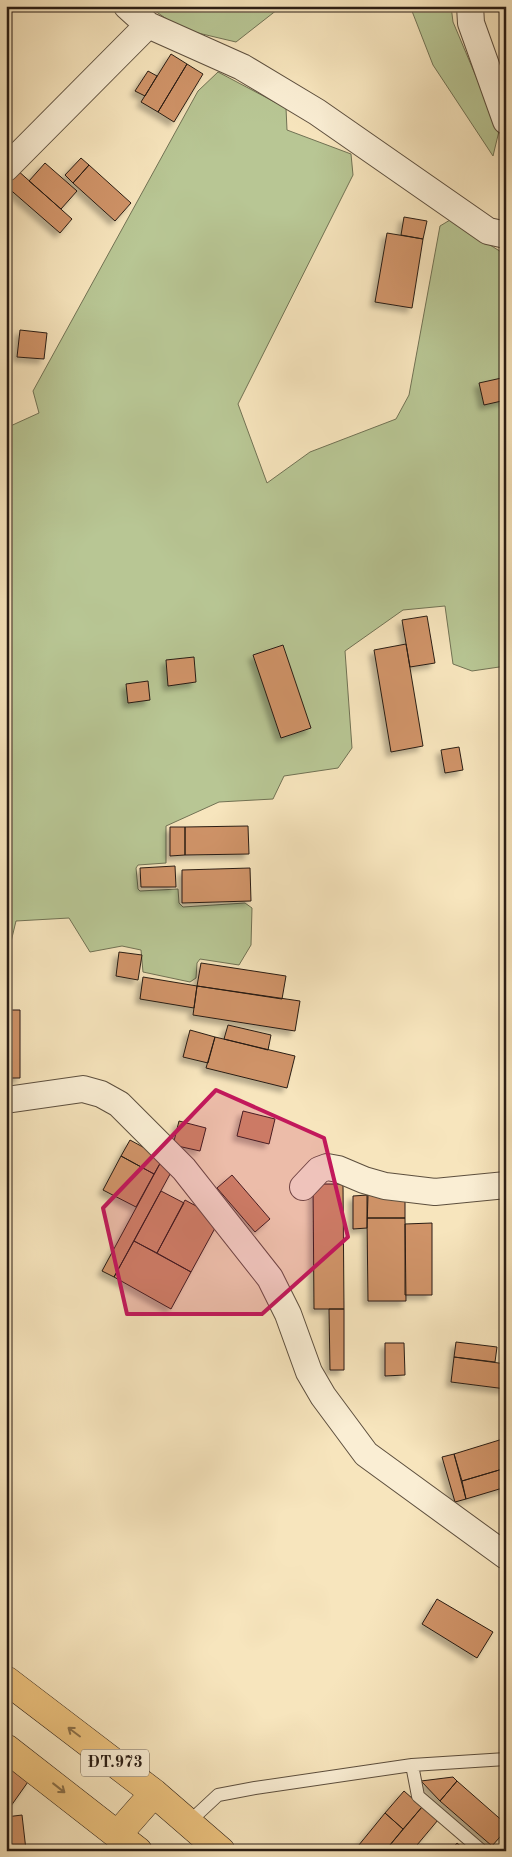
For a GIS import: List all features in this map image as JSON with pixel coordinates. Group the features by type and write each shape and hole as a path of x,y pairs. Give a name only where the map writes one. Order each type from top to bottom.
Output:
{"main road":[{"name":"ĐT.973","path":"6,1680 154,1792 221,1851"},
{"name":"ĐT.973","path":"6,1748 128,1842"},
{"path":"128,1842 154,1792"}],"street":[{"path":"127,6 148,25 242,67 317,112 488,231 506,235"},
{"path":"470,6 470,23 495,61 506,122"},
{"path":"6,168 148,25"},
{"path":"6,1100 83,1089 119,1104 184,1170 270,1278 288,1314 309,1372 323,1396 366,1454 506,1556"},
{"path":"303,1187 319,1170 327,1167 338,1169 364,1180 385,1186 435,1192 506,1185"}],"lane":[{"path":"189,1822 218,1796 254,1788 412,1765 506,1759"},
{"path":"412,1765 418,1796 482,1851"}],"highlighted area":[{"path":"216,1090 324,1138 348,1237 262,1314 127,1314 103,1208"}],"green space":[{"path":"148,6 282,6 236,42 181,29"},
{"path":"410,6 451,6 453,22 499,131 493,156 433,65"},
{"path":"218,72 286,108 287,130 351,154 353,175 238,404 267,483 310,452 396,419 409,395 440,226 450,220 506,255 506,666 472,671 453,664 445,606 403,610 345,651 352,748 338,768 284,776 273,799 219,802 166,826 166,863 138,865 136,868 138,889 140,891 178,889 179,903 183,907 245,903 252,908 251,945 239,965 200,959 197,963 196,978 190,982 143,972 141,950 122,946 90,952 69,918 16,921 10,946 6,946 6,537 8,535 6,527 6,428 39,413 33,391 198,91"}],"building":[{"path":"171,54 187,64 158,112 141,102"},
{"path":"187,64 203,74 174,122 158,112"},
{"path":"148,71 157,76 145,96 135,91"},
{"path":"81,158 89,165 73,183 65,175"},
{"path":"45,163 77,191 61,209 29,181"},
{"path":"89,165 131,203 115,221 73,183"},
{"path":"16,169 72,219 60,233 6,186 6,180"},
{"path":"404,217 427,221 423,239 401,235"},
{"path":"387,233 423,239 412,308 375,302"},
{"path":"6,262 11,295 6,296"},
{"path":"20,330 47,333 44,359 17,357"},
{"path":"506,377 506,400 484,405 479,383"},
{"path":"427,616 435,663 410,667 402,620"},
{"path":"406,644 423,746 391,752 374,650"},
{"path":"283,645 311,728 281,738 253,655"},
{"path":"194,657 196,682 168,686 166,660"},
{"path":"148,681 150,700 128,703 126,684"},
{"path":"459,747 463,770 445,773 441,750"},
{"path":"248,826 249,854 185,855 185,827"},
{"path":"170,827 185,827 185,855 170,856"},
{"path":"175,866 176,887 141,887 140,868"},
{"path":"250,868 251,901 182,903 182,870"},
{"path":"119,952 142,955 138,980 116,976"},
{"path":"201,963 286,976 282,999 197,986"},
{"path":"143,977 197,986 194,1008 140,999"},
{"path":"197,986 300,1001 295,1031 193,1015"},
{"path":"6,1010 20,1010 20,1078 6,1078"},
{"path":"228,1025 271,1035 268,1050 224,1039"},
{"path":"190,1030 215,1037 208,1063 183,1057"},
{"path":"215,1037 295,1056 287,1088 206,1068"},
{"path":"243,1111 275,1119 269,1144 237,1136"},
{"path":"179,1121 206,1128 200,1151 173,1145"},
{"path":"130,1140 163,1158 154,1174 121,1156"},
{"path":"121,1156 154,1174 136,1207 103,1190"},
{"path":"163,1158 175,1165 114,1277 102,1271"},
{"path":"232,1175 270,1219 255,1232 217,1188"},
{"path":"313,1184 343,1184 344,1309 314,1309"},
{"path":"405,1190 405,1218 367,1218 367,1191"},
{"path":"161,1191 184,1203 157,1253 134,1241"},
{"path":"368,1195 367,1228 353,1229 353,1196"},
{"path":"185,1200 220,1219 191,1272 157,1253"},
{"path":"367,1218 405,1218 406,1301 368,1301"},
{"path":"432,1223 432,1295 405,1295 405,1224"},
{"path":"134,1241 191,1272 171,1309 114,1277"},
{"path":"329,1309 344,1309 344,1370 330,1370"},
{"path":"456,1342 497,1347 495,1362 454,1357"},
{"path":"385,1343 404,1343 405,1375 385,1376"},
{"path":"454,1357 506,1364 506,1389 451,1382"},
{"path":"506,1438 506,1468 462,1481 454,1454"},
{"path":"454,1454 466,1499 455,1502 442,1457"},
{"path":"506,1468 506,1487 466,1499 462,1481"},
{"path":"437,1599 493,1632 477,1658 422,1624"},
{"path":"6,1762 30,1779 6,1813"},
{"path":"453,1777 457,1781 440,1801 421,1781"},
{"path":"457,1781 506,1824 506,1830 492,1846 440,1801"},
{"path":"404,1791 422,1807 403,1829 385,1813"},
{"path":"422,1807 438,1820 412,1851 385,1851"},
{"path":"385,1813 403,1829 385,1851 354,1851"},
{"path":"22,1815 26,1850 6,1851 6,1817"},
{"path":"457,1843 466,1851 450,1851"}]}
